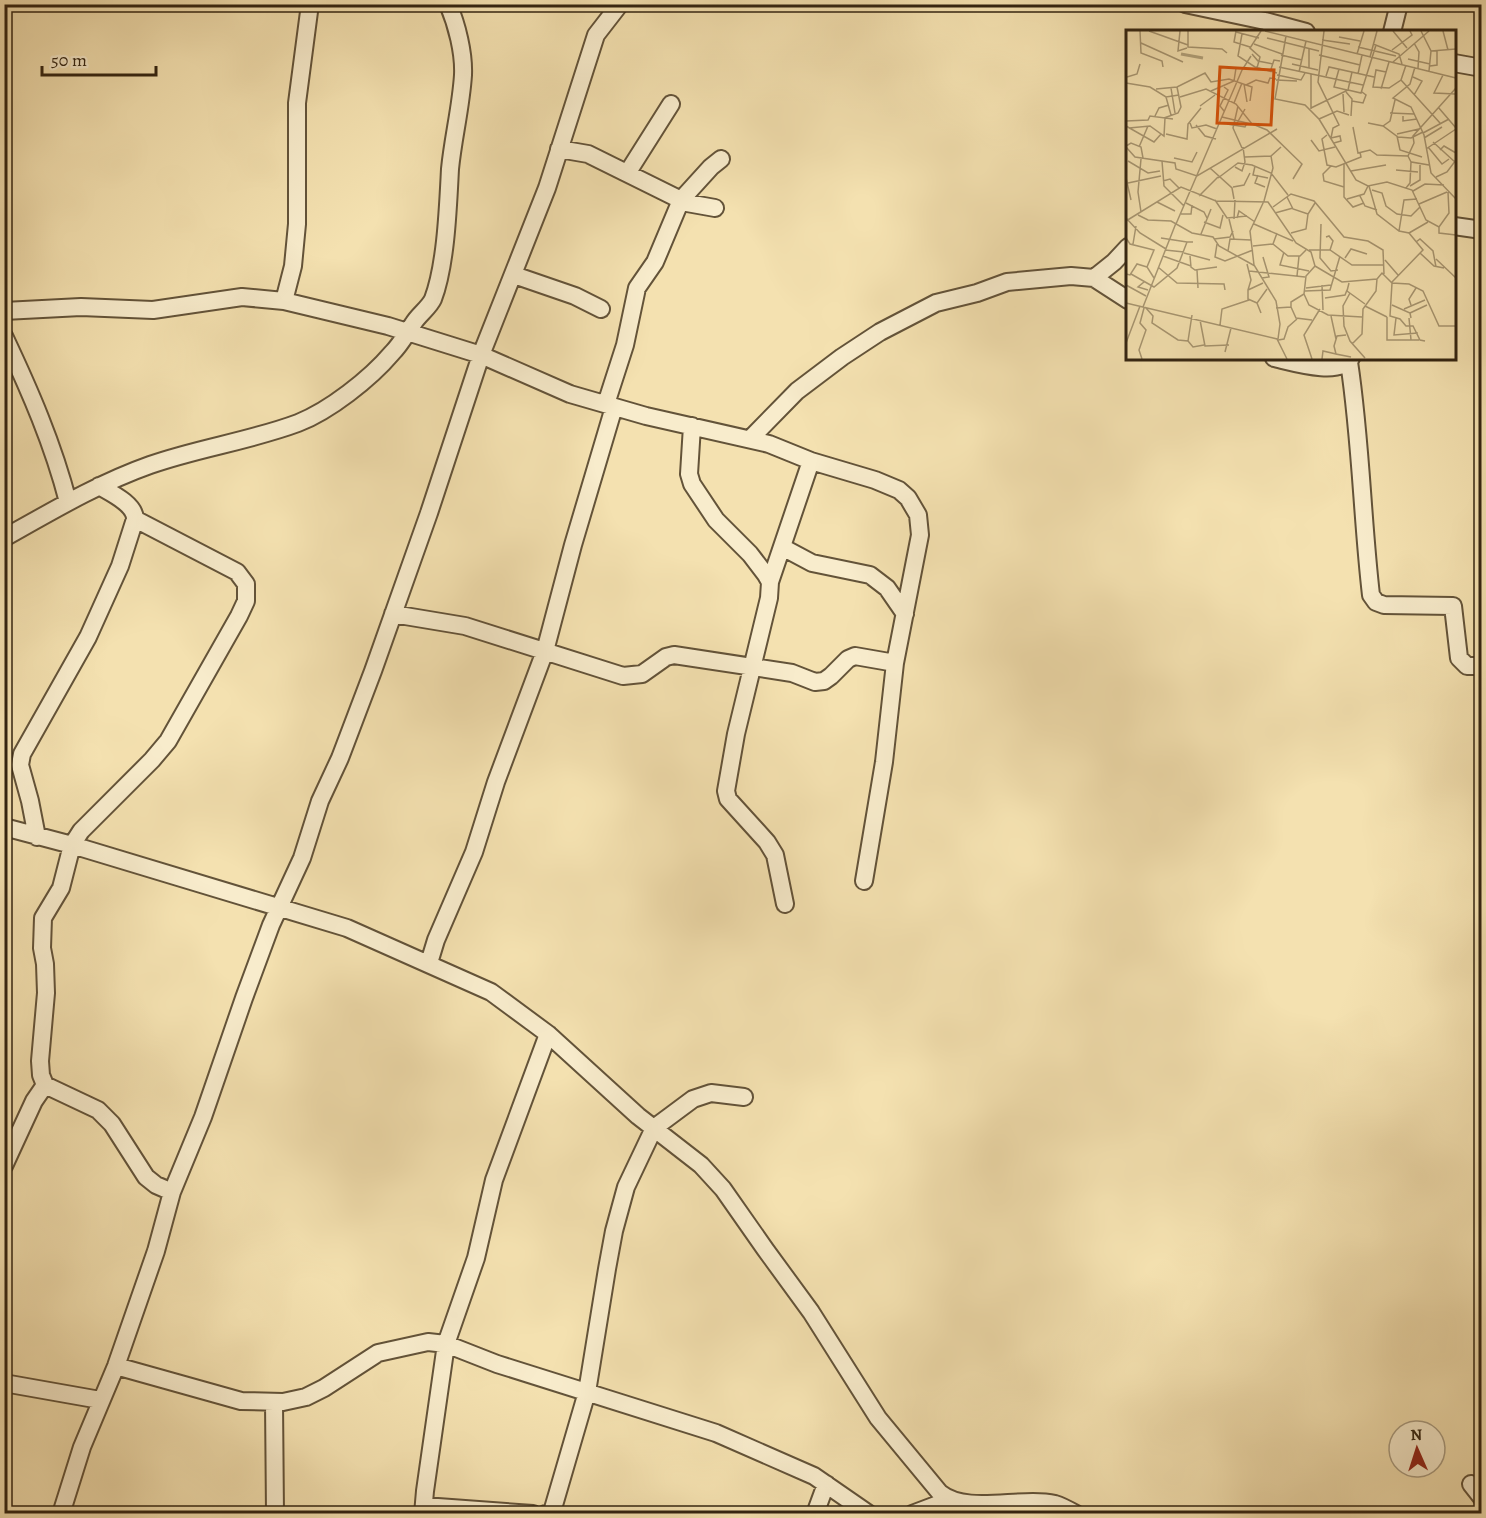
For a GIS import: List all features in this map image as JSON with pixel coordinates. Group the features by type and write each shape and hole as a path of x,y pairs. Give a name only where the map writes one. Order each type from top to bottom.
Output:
{"street":[{"path":"284,301 293,266 297,224 297,103 310,4"},
{"path":"4,538 99,486 150,465 253,437 299,422 323,411 349,392 392,354 409,333 416,319 432,302 439,279 452,148 463,74 461,51 448,4"},
{"path":"61,1514 69,1485 100,1400 116,1366 156,1251 172,1191 203,1117 271,925 302,858 320,801 340,758 393,614 429,513 480,355 547,188 596,35 620,4"},
{"path":"1185,4 1264,26 1292,30"},
{"path":"1392,30 1399,4"},
{"path":"1456,63 1482,68"},
{"path":"628,172 671,104"},
{"path":"559,149 588,154 681,200 715,208"},
{"path":"429,963 436,939 474,852 496,782 545,651 610,405 637,288 655,262 681,200 721,159"},
{"path":"1456,226 1482,230"},
{"path":"1094,278 1126,249"},
{"path":"514,275 575,296 601,309"},
{"path":"750,439 797,392 880,332 936,303 977,293 1007,282 1071,276 1094,278 1126,299"},
{"path":"4,311 81,307 153,310 242,297 284,301 388,326 480,355 570,394 769,444 811,461 875,480 899,490 908,498 918,515 920,535 895,663 884,762 864,881"},
{"path":"4,336 32,394 57,460 68,502"},
{"path":"1284,360 1324,368 1340,368 1350,360"},
{"path":"1350,360 1357,414 1364,540 1371,595 1376,602 1384,605 1453,606 1459,658 1467,666 1482,666"},
{"path":"692,426 689,474 692,484 716,520 750,555 770,582"},
{"path":"785,904 775,855 767,842 728,799 726,791 730,760 769,598 770,582 811,461"},
{"path":"37,837 20,765 22,754 88,637 120,566 135,519 135,514 130,507 99,486"},
{"path":"135,519 237,572 246,584 246,601 168,741 81,831 72,845 61,888 43,918 42,948 46,993 40,1075 45,1085 98,1110 112,1124 146,1177 156,1185 172,1191"},
{"path":"782,547 812,562 870,575 887,588 905,614"},
{"path":"393,614 456,624 623,676 642,674 666,657 674,655 792,673 815,682 824,681 848,659 855,656 895,663"},
{"path":"4,827 72,845 347,928 491,992 548,1034 654,1128 701,1165 723,1188 811,1312 878,1418 940,1493 949,1500"},
{"path":"533,1514 423,1510 446,1344 476,1257 494,1180 548,1034"},
{"path":"4,1166 9,1144 45,1085"},
{"path":"545,1514 552,1512 587,1392 614,1231 626,1187 654,1128 693,1099 711,1093 744,1097"},
{"path":"116,1366 241,1401 274,1402 306,1397 378,1353 428,1342 446,1344 497,1364 716,1433 814,1476 869,1514"},
{"path":"4,1383 100,1400"},
{"path":"274,1402 274,1514"},
{"path":"815,1514 826,1484"},
{"path":"1470,1484 1482,1498"},
{"path":"912,1514 949,1500 971,1503 1053,1504 1076,1514"}]}
